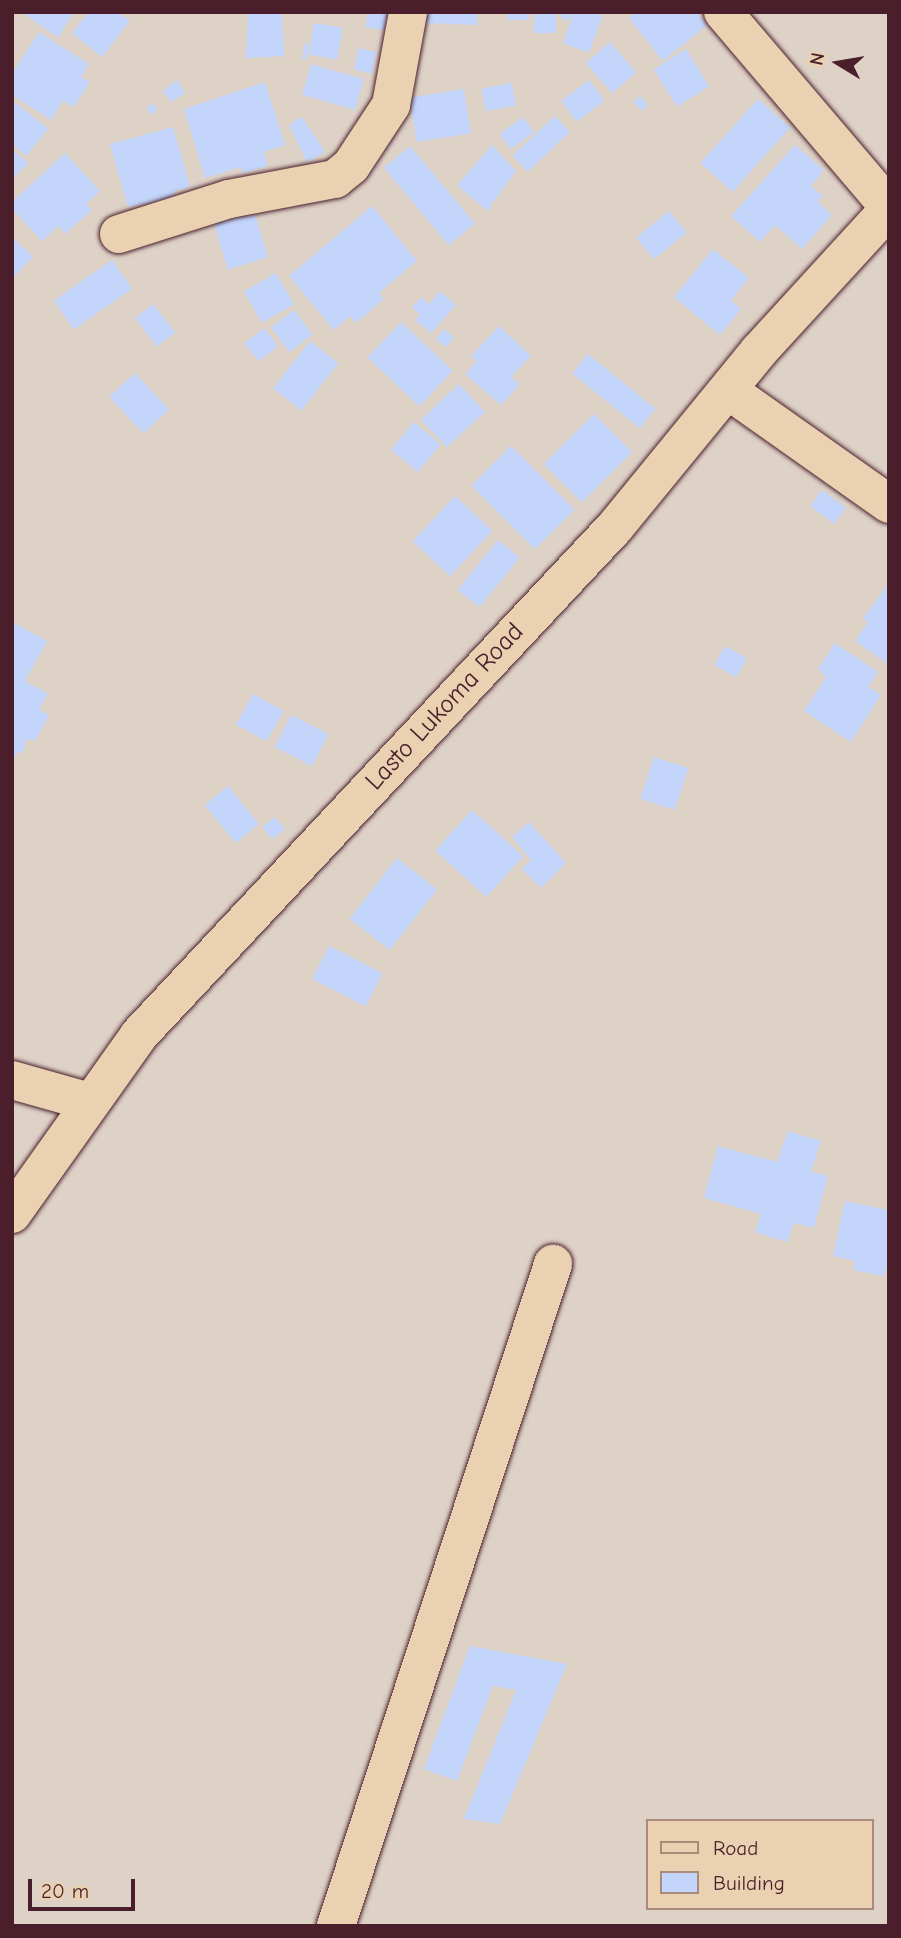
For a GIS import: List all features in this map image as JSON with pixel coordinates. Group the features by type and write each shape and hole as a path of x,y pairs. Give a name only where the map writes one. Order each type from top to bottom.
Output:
{"street":[{"path":"119,234 229,199 335,179 351,166 391,105 408,12"},
{"path":"723,12 889,208"},
{"name":"Lasto Lukoma Road","path":"12,1214 139,1035 615,527 729,391 889,208"},
{"path":"729,391 889,504"},
{"path":"12,1080 90,1102"},
{"path":"336,1926 553,1264"}],"building":[{"path":"22,12 74,12 58,38"},
{"path":"89,12 118,12 130,21 102,57 72,33"},
{"path":"248,12 282,12 284,56 246,58"},
{"path":"368,12 393,12 390,31 365,27"},
{"path":"423,12 477,12 477,25 423,23"},
{"path":"507,12 529,12 529,20 507,20"},
{"path":"534,12 556,12 556,33 534,33"},
{"path":"562,12 571,12 570,20 561,19"},
{"path":"574,12 603,15 589,53 563,43"},
{"path":"637,12 697,12 707,25 663,61 629,18"},
{"path":"314,23 343,28 337,60 308,55"},
{"path":"39,32 89,64 81,77 90,82 74,107 63,101 51,120 12,95 12,74"},
{"path":"610,42 636,72 612,93 586,63"},
{"path":"305,43 309,45 306,59 302,59"},
{"path":"359,48 377,52 372,73 354,69"},
{"path":"686,49 709,86 677,106 654,69"},
{"path":"311,64 364,79 355,110 302,95"},
{"path":"177,80 185,93 171,102 163,91"},
{"path":"589,80 605,101 577,122 561,101"},
{"path":"265,82 285,145 264,152 268,166 243,173 241,167 205,178 184,109"},
{"path":"512,83 516,106 485,111 481,88"},
{"path":"464,89 471,133 417,142 410,98"},
{"path":"640,96 648,105 641,111 633,102"},
{"path":"758,99 790,128 732,192 700,163"},
{"path":"14,101 48,129 26,156 12,144"},
{"path":"149,104 157,106 154,114 147,112"},
{"path":"555,116 570,132 528,172 513,156"},
{"path":"302,117 325,152 307,162 289,125"},
{"path":"523,117 534,132 511,149 500,134"},
{"path":"173,127 190,187 174,191 175,198 128,207 110,144"},
{"path":"492,145 516,171 487,211 457,185"},
{"path":"795,145 824,170 811,186 823,196 818,202 832,215 802,249 775,225 760,242 731,216"},
{"path":"410,146 475,223 449,245 384,168"},
{"path":"12,149 28,163 12,180"},
{"path":"65,153 100,191 86,204 92,210 65,234 58,226 42,241 12,209 12,202"},
{"path":"250,198 268,257 228,270 210,210"},
{"path":"372,206 417,261 379,293 384,299 356,323 350,316 334,330 289,276"},
{"path":"669,211 687,233 654,259 636,237"},
{"path":"12,237 33,257 12,279"},
{"path":"713,249 749,278 731,300 741,309 720,335 674,297"},
{"path":"112,260 132,289 74,329 54,301"},
{"path":"276,273 294,304 262,323 244,292"},
{"path":"440,291 456,305 431,333 415,320 420,315 412,307 422,297 429,304"},
{"path":"153,304 175,332 157,347 135,318"},
{"path":"294,310 313,335 289,352 271,327"},
{"path":"401,322 453,370 420,406 368,358"},
{"path":"499,326 531,356 511,377 520,384 501,405 465,374 477,361 471,356"},
{"path":"264,328 278,346 258,362 244,343"},
{"path":"444,329 454,337 446,347 436,339"},
{"path":"310,341 338,363 301,410 273,388"},
{"path":"588,354 656,409 640,428 572,373"},
{"path":"135,373 169,410 144,433 109,397"},
{"path":"459,384 485,412 447,447 421,419"},
{"path":"594,414 632,452 582,502 544,464"},
{"path":"414,422 441,444 418,472 391,450"},
{"path":"511,446 575,510 535,549 471,486"},
{"path":"822,490 846,508 834,524 810,506"},
{"path":"455,496 492,531 450,576 413,541"},
{"path":"498,540 520,558 479,607 458,590"},
{"path":"889,583 889,665 855,641 868,622 863,618"},
{"path":"12,622 47,641 25,681 48,694 39,710 49,715 35,741 26,739 24,751 17,753 12,762"},
{"path":"835,643 878,672 868,687 881,695 851,742 804,711 826,677 818,669"},
{"path":"725,646 747,658 736,677 714,665"},
{"path":"253,694 284,711 267,742 236,725"},
{"path":"291,715 328,734 312,766 275,747"},
{"path":"654,757 688,768 675,810 640,799"},
{"path":"228,786 259,824 236,843 205,805"},
{"path":"472,810 523,856 486,897 435,851"},
{"path":"275,817 285,830 272,839 262,827"},
{"path":"529,822 566,863 541,888 522,869 531,860 512,837"},
{"path":"397,858 437,889 390,950 350,919"},
{"path":"329,946 382,973 366,1006 312,979"},
{"path":"788,1131 821,1141 811,1172 828,1176 814,1228 794,1223 787,1242 755,1232 761,1214 704,1198 718,1146 777,1162"},
{"path":"845,1201 889,1210 889,1271 885,1270 883,1276 853,1270 855,1261 833,1256"},
{"path":"470,1646 567,1664 500,1824 464,1819 516,1690 493,1686 457,1781 424,1769"}]}
